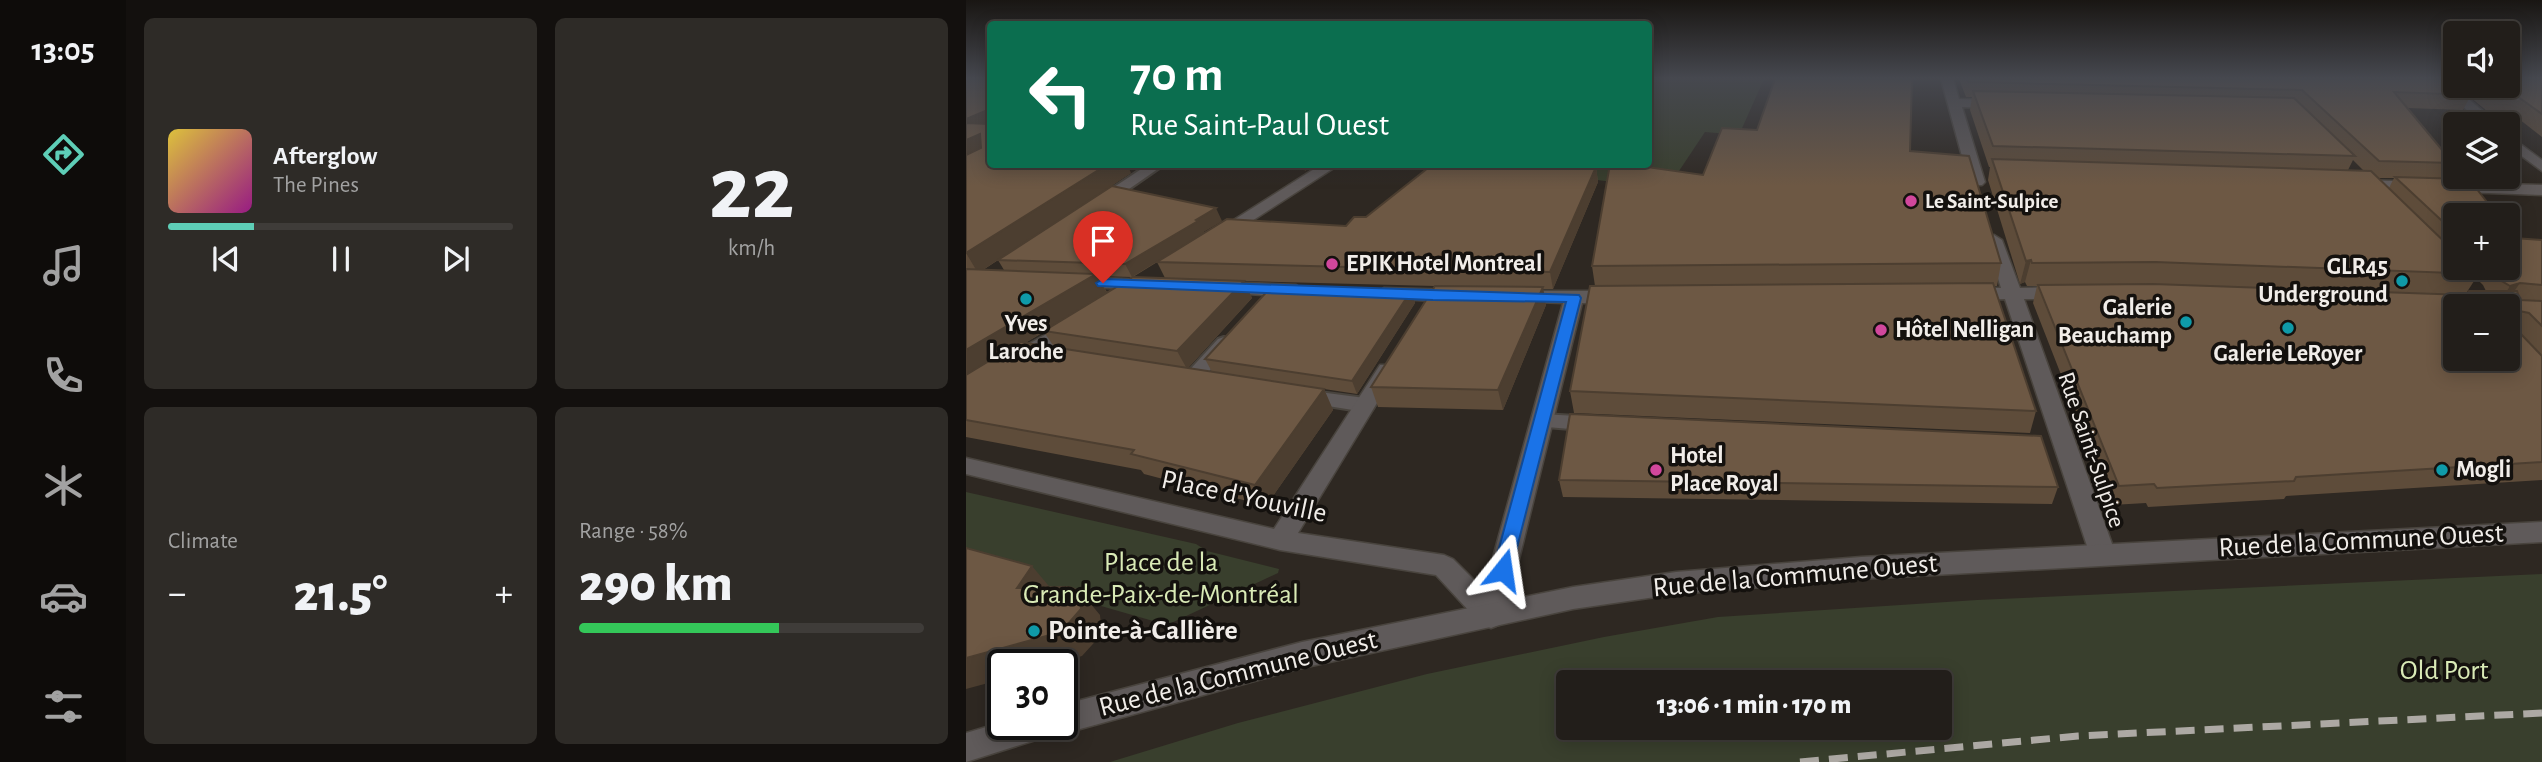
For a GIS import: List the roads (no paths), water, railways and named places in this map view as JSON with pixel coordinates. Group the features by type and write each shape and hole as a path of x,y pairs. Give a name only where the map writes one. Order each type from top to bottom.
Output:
{"street":[{"path":"1958,115 1981,174 1982,200"},
{"path":"2520,149 2542,167"},
{"path":"2348,167 2386,204"},
{"path":"1209,240 1326,168"},
{"path":"2343,184 2542,190"},
{"name":"Rue Saint-Sulpice","path":"1989,226 2103,555"},
{"path":"1113,300 1139,284 1164,277"},
{"path":"1060,282 1139,284"},
{"path":"1204,288 1312,292"},
{"path":"1366,293 1478,296"},
{"path":"1954,294 2081,293"},
{"path":"1416,322 1433,296"},
{"path":"1504,297 1636,297"},
{"path":"1490,617 1574,298"},
{"path":"997,372 1092,313"},
{"path":"1280,540 1402,346"},
{"name":"Place d'Youville","path":"966,466 1280,540 1444,566 1490,617"},
{"name":"Rue de la Commune Ouest","path":"1078,716 1302,655 1573,598 1676,583 1861,568 2542,532"},
{"path":"966,748 993,740"}],"lane":[{"path":"1090,209 1153,168"},
{"path":"1256,307 1272,290"},
{"path":"1218,383 1185,378 1238,327"},
{"path":"1028,353 1054,357"},
{"path":"1283,393 1365,405"},
{"path":"1542,421 1620,425"},
{"path":"2038,443 2064,444"}],"railway":[{"path":"1800,762 2078,736 2542,713"}],"place":[{"name":"Le Saint-Sulpice","path":"1911,201"},
{"name":"EPIK Hotel Montreal","path":"1332,264"},
{"name":"GLR45 Underground","path":"2402,281"},
{"name":"Yves Laroche","path":"1026,299"},
{"name":"Galerie Beauchamp","path":"2186,322"},
{"name":"Galerie LeRoyer","path":"2288,328"},
{"name":"Hôtel Nelligan","path":"1881,330"},
{"name":"Hotel Place Royal","path":"1656,470"},
{"name":"Mogli","path":"2442,470"},
{"name":"Pointe-à-Callière","path":"1034,631"}],"park label":[{"name":"Place de la Grande-Paix-de-Montréal","path":"1161,579"},
{"name":"Old Port","path":"2444,671"}]}
